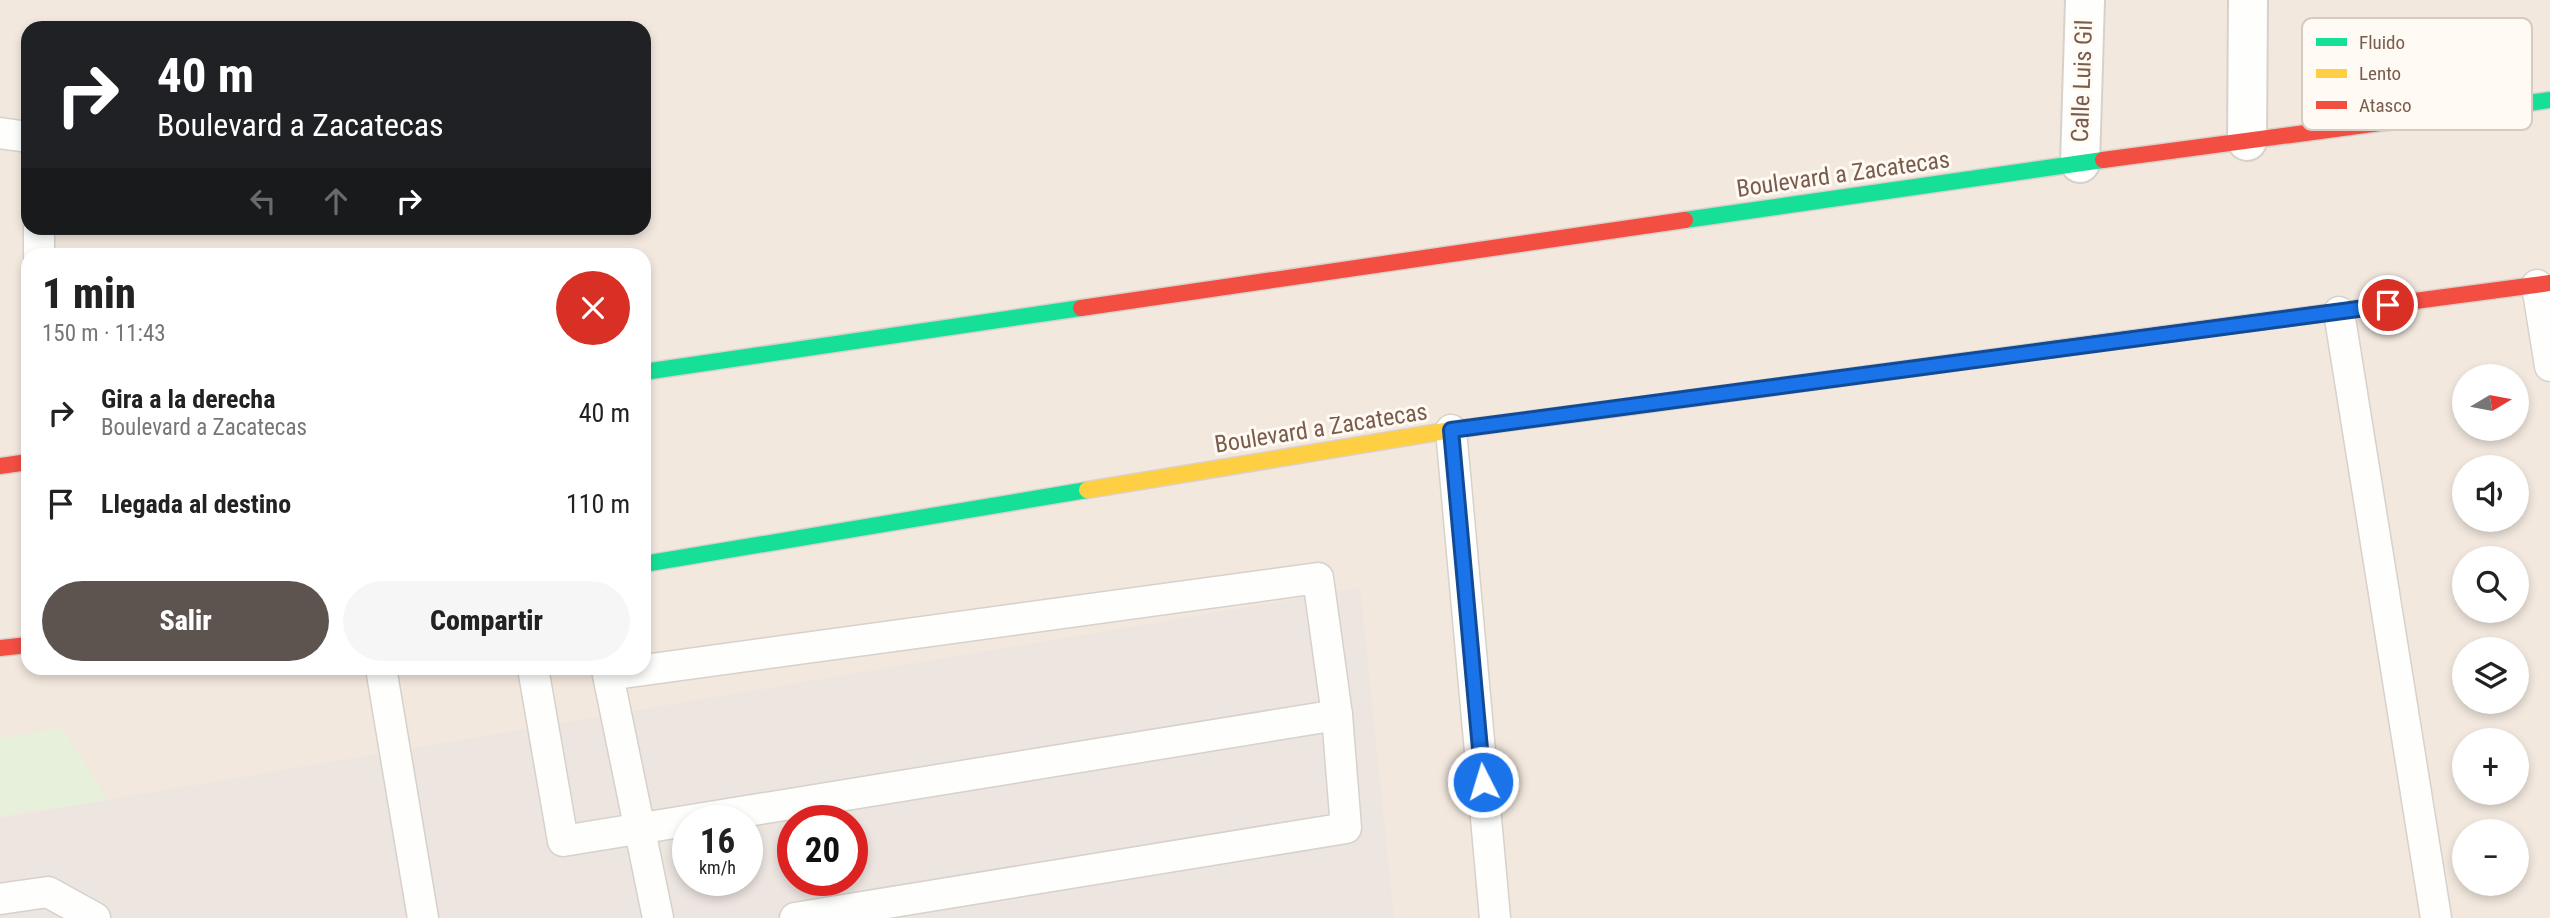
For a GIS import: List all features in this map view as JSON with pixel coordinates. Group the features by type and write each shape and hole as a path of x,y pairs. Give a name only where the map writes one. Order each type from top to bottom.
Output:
{"main road":[{"name":"Boulevard a Zacatecas","path":"2532,102 2550,100"},
{"name":"Boulevard a Zacatecas","path":"651,371 2080,163 2328,130"},
{"name":"Boulevard a Zacatecas","path":"651,563 1451,430 2543,284"},
{"path":"0,466 21,463"},
{"path":"0,648 21,646"}],"street":[{"name":"Calle Luis Gil","path":"2080,163 2085,0"},
{"path":"2247,141 2248,0"}],"lane":[{"path":"0,133 21,136"},
{"path":"2543,284 2550,366"},
{"path":"2339,312 2436,918"},
{"path":"1451,430 1495,918"},
{"path":"651,669 1318,578 1337,715 1346,828 796,918"},
{"path":"383,675 423,918"},
{"path":"534,675 563,841 1337,715"},
{"path":"608,675 658,918"},
{"path":"0,899 48,892 95,918"}],"shaded area":[{"path":"0,0 2550,0 2550,918 0,918"},
{"path":"1360,588 1394,918 0,918 0,818"}],"green space":[{"path":"62,728 108,800 0,816 0,738"}],"traffic: fast":[{"path":"2532,102 2550,100"},
{"path":"1685,220 2103,160"},
{"path":"651,371 1081,308"},
{"path":"1634,406 2054,349"},
{"path":"651,563 1087,490"}],"traffic: slow":[{"path":"1087,490 1451,430 1634,406"}],"traffic: jam":[{"path":"2103,160 2328,130"},
{"path":"1081,308 1685,220"},
{"path":"2054,349 2550,283"},
{"path":"0,466 21,463"},
{"path":"0,648 21,646"}],"route":[{"path":"1483,782 1451,430 2388,305"}]}
